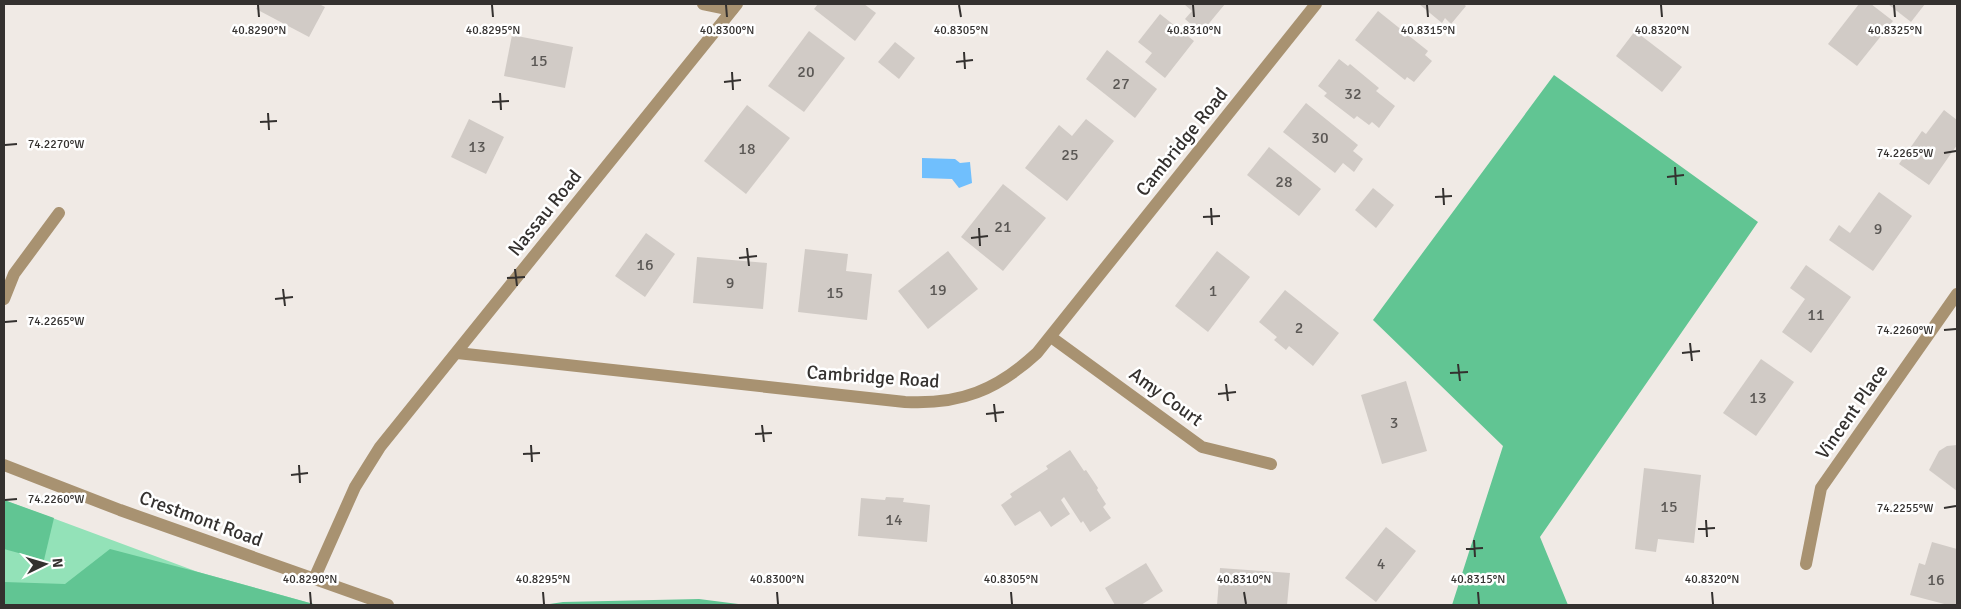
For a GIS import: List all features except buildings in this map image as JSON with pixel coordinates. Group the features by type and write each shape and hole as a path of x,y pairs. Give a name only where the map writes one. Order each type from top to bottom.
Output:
{"street":[{"path":"703,4 735,7"},
{"name":"Cambridge Road","path":"457,352 926,403 966,397 1004,380 1037,353 1316,4"},
{"name":"Nassau Road","path":"314,580 355,487 380,447 735,7"},
{"path":"4,299 14,274 59,213"},
{"name":"Vincent Place","path":"1806,564 1822,488 1957,294"},
{"name":"Amy Court","path":"1051,337 1202,447 1271,464"},
{"name":"Crestmont Road","path":"4,465 120,510 388,605"}],"green space":[{"path":"1554,75 1758,222 1540,537 1568,605 1452,605 1503,446 1373,320"},
{"path":"4,500 198,572 317,605 4,605"},
{"path":"4,500 54,518 44,560 4,549"},
{"path":"110,549 317,605 4,605 4,582 65,584"},
{"path":"699,599 746,605 543,605 563,602"}],"water":[{"path":"922,158 955,159 960,163 970,162 972,183 959,188 952,179 922,178"}]}
